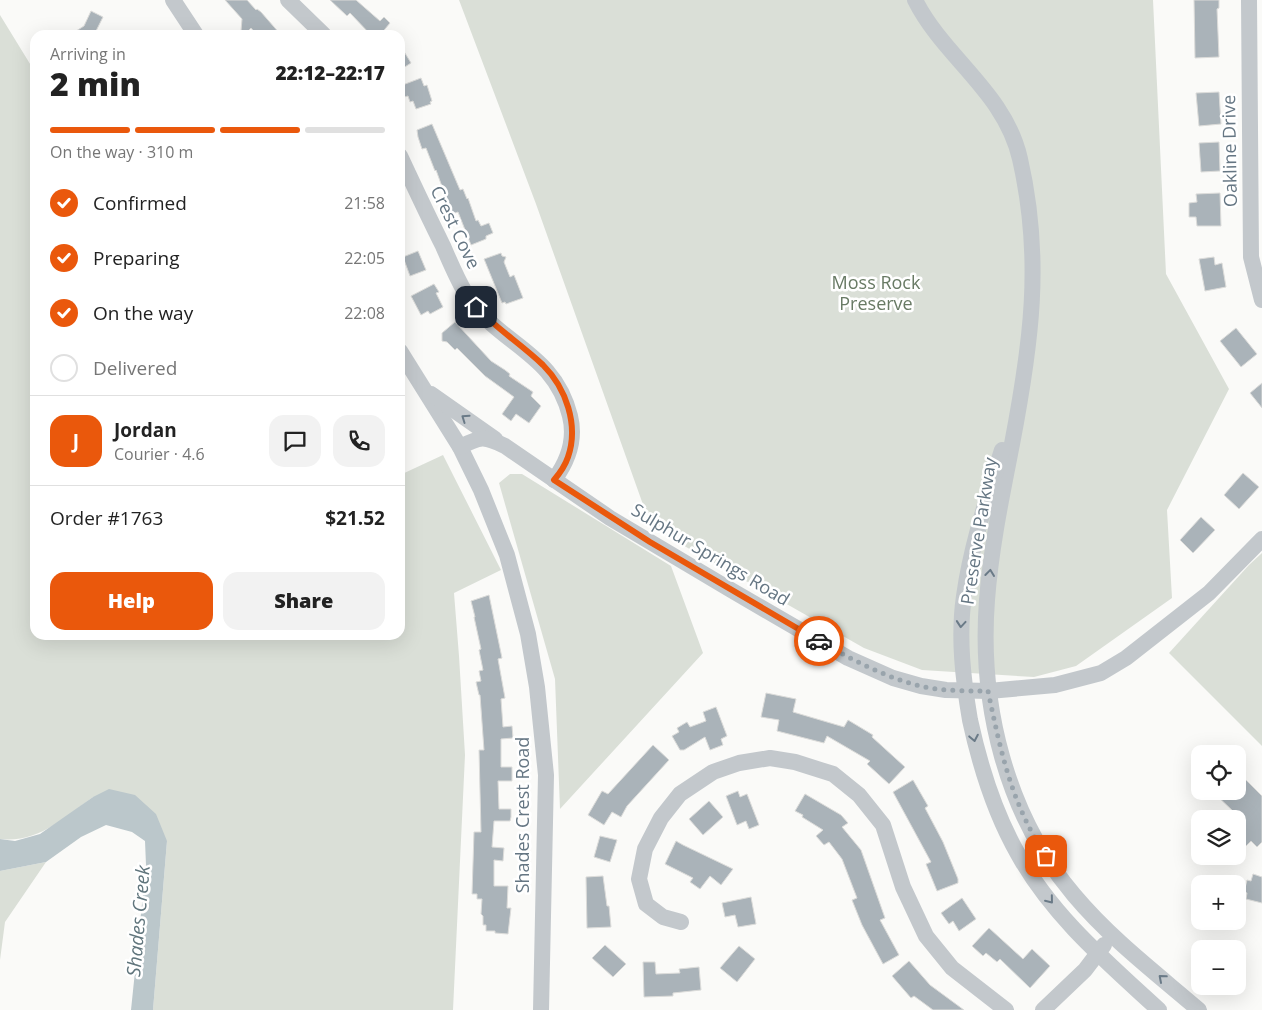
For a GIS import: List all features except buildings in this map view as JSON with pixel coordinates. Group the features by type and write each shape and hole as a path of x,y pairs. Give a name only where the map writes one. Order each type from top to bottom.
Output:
{"street":[{"path":"173,0 193,30"},
{"path":"288,0 319,30"},
{"name":"Preserve Parkway","path":"915,0 932,27 984,88 1006,119 1020,156 1028,204 1033,257 1032,312 1025,374 994,539 986,618 988,691 1008,776 1023,815 1037,843 1074,895 1111,935 1199,1010"},
{"name":"Oakline Drive","path":"1249,0 1255,76 1251,257 1262,300"},
{"name":"Crest Cove","path":"405,166 466,294 488,320 544,366 565,398 571,421 571,448 563,468 554,480"},
{"name":"Shades Crest Road","path":"405,359 460,447 481,490 507,555 528,634 537,687 546,775 541,1010"},
{"name":"Preserve Parkway","path":"1025,374 986,502 969,565 964,597 960,636 965,690 976,747 994,804 1018,855 1046,895 1098,954 1160,1010"},
{"path":"424,389 505,446"},
{"name":"Sulphur Springs Road","path":"460,447 476,439 489,438 505,446 554,480 656,545 848,658 893,678 921,686 988,691 1056,685 1101,673 1126,658 1209,593 1262,540"},
{"path":"681,922 663,917 646,904 639,878 645,849 660,818 680,794 713,772 739,763 770,758 795,762 833,774 859,795 883,825 903,887 926,936 952,968 1006,1010"},
{"path":"1043,1010 1085,970 1111,935"}],"green space":[{"name":"Moss Rock Preserve","path":"459,0 1153,0 1166,274 1229,389 1167,510 1172,598 1076,666 1034,677 922,670 864,648 651,527 536,204"},
{"path":"0,15 30,64 30,640 405,640 405,473 443,455 501,570 454,593 465,755 453,1010 153,1010 167,841 93,797 61,821 39,833 14,839 0,839"},
{"path":"510,474 522,474 671,566 703,653 560,809 555,679 499,483"},
{"path":"1262,553 1262,746 1169,653"},
{"path":"46,862 5,922 0,960 0,871"}],"shaded area":[{"path":"109,789 135,795 156,814 167,841 153,1010 131,1010 146,865 145,841 132,832 106,825 81,837 46,862 0,871 0,839 15,841 40,834 93,797"}],"way so far":[{"path":"819,641 848,658 893,678 921,686 946,690 988,691 1008,776 1023,815 1046,856"}],"route":[{"path":"476,307 488,320 544,366 561,389 571,421 572,436 568,458 554,480 610,518 819,641"}],"water label":[{"name":"Shades Creek","path":"138,921"}]}
